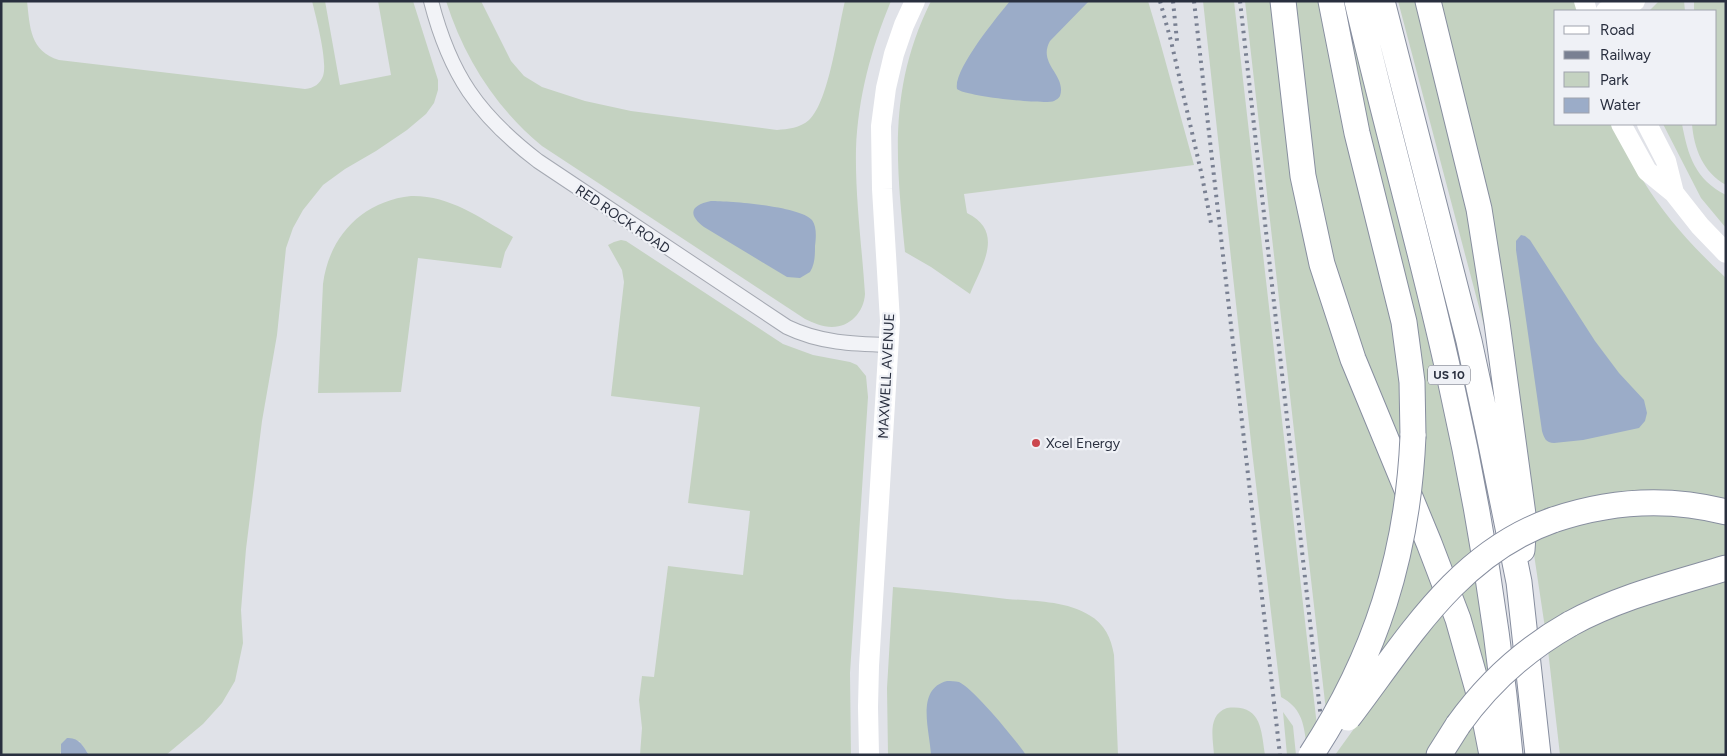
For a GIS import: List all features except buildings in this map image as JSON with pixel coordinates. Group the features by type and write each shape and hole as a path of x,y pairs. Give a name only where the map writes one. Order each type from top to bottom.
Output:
{"highway":[{"path":"1283,1 1301,162 1310,214 1322,264 1353,359 1429,543 1458,619 1480,695 1492,755"},
{"path":"1311,755 1356,678 1385,604 1402,537 1409,487 1412,436 1412,382 1404,322 1357,133 1331,1"},
{"name":"US 10","path":"1357,1 1435,314 1461,427 1490,588 1510,755"},
{"name":"US 10","path":"1382,1 1469,341 1488,429 1519,582 1539,755"},
{"path":"1428,1 1473,182 1493,290 1524,522 1519,582"},
{"path":"1320,755 1425,616 1451,586 1475,564 1499,546 1528,530 1553,520 1597,508 1641,502 1687,504 1726,512"},
{"path":"1439,755 1476,700 1498,676 1527,652 1592,612 1624,599 1726,568"}],"main road":[{"name":"MAXWELL AVENUE","path":"869,755 869,666 889,345 890,298 882,189 881,126 886,88 894,54 915,1"},
{"path":"1609,8 1627,6 1636,1"},
{"path":"1622,125 1647,171 1674,193 1700,226 1726,253"},
{"path":"1647,125 1666,161 1674,193"}],"street":[{"name":"RED ROCK ROAD","path":"431,1 448,51 459,77 470,96 501,130 538,161 787,327 810,337 823,340 853,344 889,345"}],"green space":[{"path":"1,1 27,1 33,37 42,51 59,60 305,89 314,87 322,79 324,69 321,39 312,1 325,1 340,85 391,75 378,1 413,1 438,80 438,90 434,103 426,114 407,130 323,185 303,210 293,228 286,248 277,335 262,421 246,549 241,610 243,643 235,681 222,703 203,724 166,755 89,755 79,741 60,753 61,755 1,755"},
{"path":"446,1 481,1 511,61 524,76 542,87 585,101 631,111 777,130 790,129 802,125 816,111 832,64 845,1 891,1 872,55 859,111 857,130 857,185 865,294 859,312 845,324 832,327 805,319 542,146 510,115 484,81 462,42"},
{"path":"931,1 1148,1 1194,165 964,194 967,213 979,221 988,239 984,261 970,294 931,267 905,252 899,186 898,125 908,64 917,33"},
{"path":"1203,1 1234,1 1317,726 1306,742 1304,728 1297,710 1281,697"},
{"path":"1245,1 1271,1 1287,140 1400,486 1378,595 1326,711"},
{"path":"1291,1 1325,1 1399,329 1402,464 1323,251"},
{"path":"1343,1 1413,278 1445,416 1472,556 1448,576 1417,500 1369,150"},
{"path":"1398,1 1417,1 1461,167 1493,360"},
{"path":"1438,1 1576,1 1578,10 1554,10 1554,125 1614,125 1640,175 1671,221 1726,278 1726,503 1530,520"},
{"path":"1659,1 1684,1 1685,10 1650,10"},
{"path":"1694,1 1726,1 1726,185 1711,174 1706,167 1701,159 1693,133 1692,125 1717,125 1717,10 1694,10"},
{"path":"1664,125 1682,125 1690,156 1700,174 1715,189 1726,195 1726,228 1701,198"},
{"path":"411,196 439,199 452,204 477,215 513,237 505,252 501,268 418,258 401,392 318,393 323,284 333,251 341,236 364,213 394,199"},
{"path":"621,240 626,241 783,344 813,355 850,362 857,365 866,376 868,397 850,673 851,755 640,755 642,728 639,700 642,676 654,677 668,566 743,575 750,511 688,503 700,407 611,396 624,282 622,270 608,245"},
{"path":"1643,511 1726,519 1726,557 1545,628 1532,541 1573,525"},
{"path":"1414,520 1440,584 1370,677"},
{"path":"1726,577 1726,755 1560,755 1548,650 1591,624"},
{"path":"1476,578 1489,674 1481,682 1455,597"},
{"path":"893,587 1049,602 1080,610 1095,619 1106,632 1114,655 1118,755 888,755 887,688"},
{"path":"1448,605 1473,691 1427,755 1335,755 1379,694"},
{"path":"1227,708 1247,710 1253,714 1260,727 1265,755 1214,755 1212,735 1214,721 1221,711"},
{"path":"1283,712 1293,726 1296,755 1287,755"},
{"path":"1479,715 1487,755 1452,755"}],"water":[{"path":"1010,1 1089,1 1050,41 1047,49 1049,63 1060,82 1061,89 1060,96 1054,101 1036,102 1005,99 963,92 957,89 962,69 969,57 986,31"},
{"path":"711,201 748,203 780,208 805,215 812,220 816,236 813,266 810,272 800,278 787,277 704,227 693,214 699,205"},
{"path":"1521,235 1530,240 1595,341 1619,373 1644,400 1647,413 1645,421 1639,428 1583,440 1554,443 1547,441 1545,438 1542,431 1516,250 1516,241"},
{"path":"947,681 959,682 966,686 1004,727 1026,755 931,755 927,723 928,702 931,693 937,685"},
{"path":"67,738 78,741 89,755 61,755 61,744"}],"railway":[{"path":"1160,1 1171,41 1211,223"},
{"path":"1173,1 1177,41"},
{"path":"1194,1 1280,755"},
{"path":"1240,1 1325,755"}],"place":[{"name":"Xcel Energy","path":"1036,443"}]}
